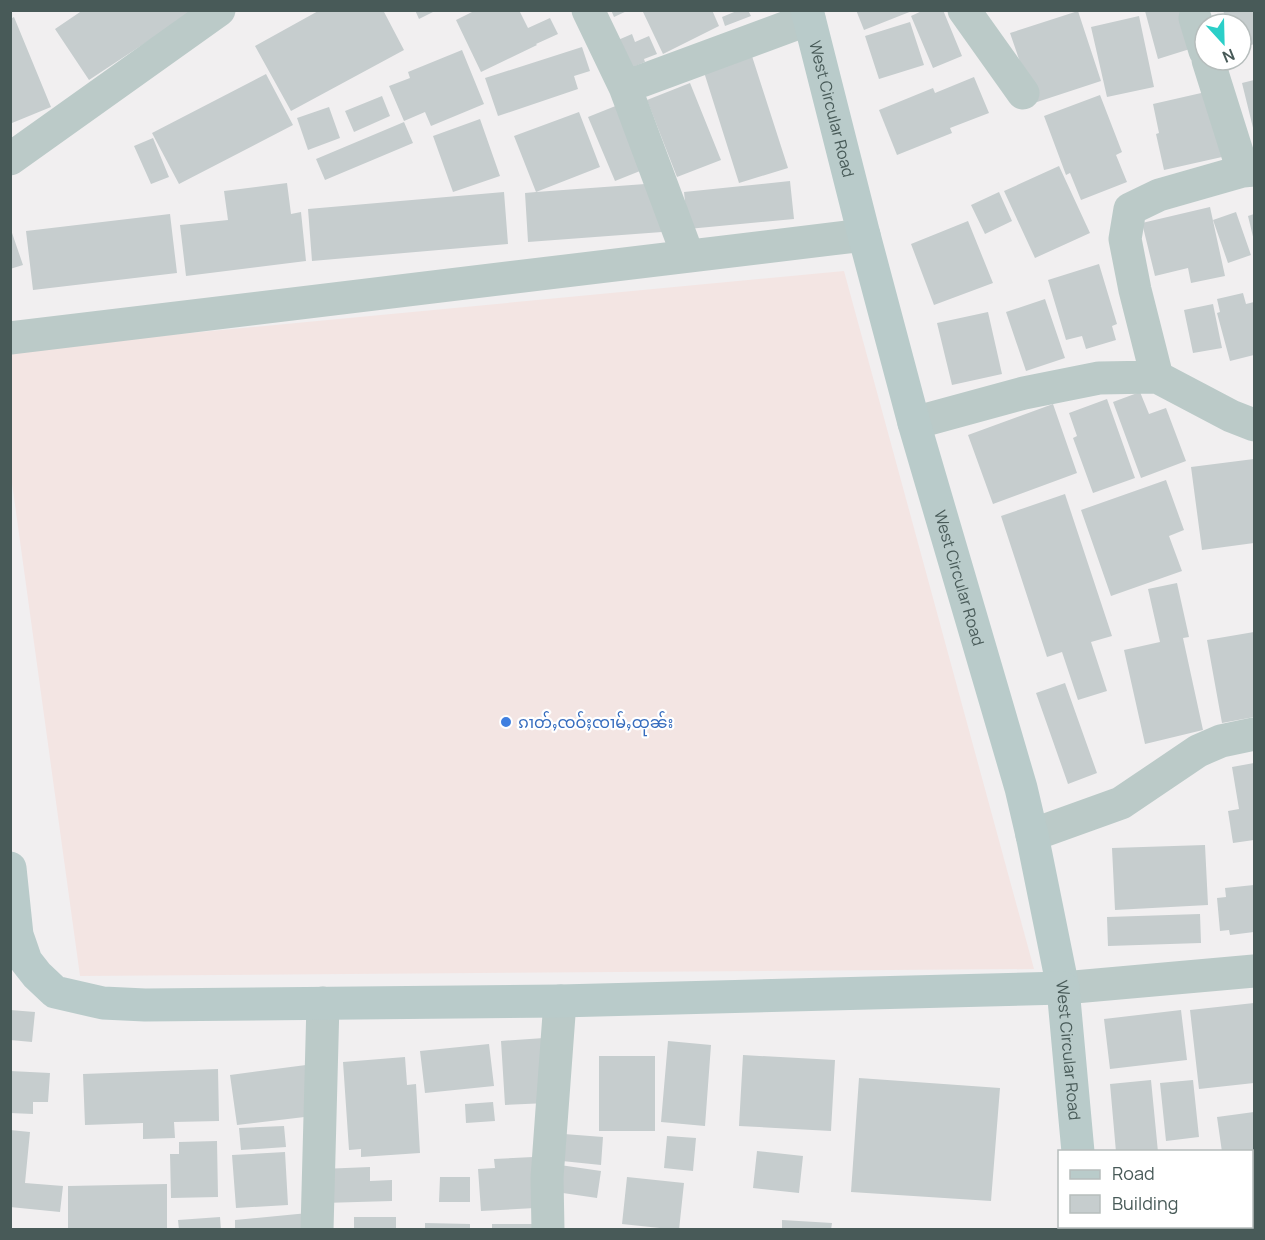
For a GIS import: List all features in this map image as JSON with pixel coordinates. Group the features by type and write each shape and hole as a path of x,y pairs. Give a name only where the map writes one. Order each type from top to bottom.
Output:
{"street":[{"path":"10,159 219,10"},
{"path":"588,10 625,87 688,256"},
{"path":"964,10 1023,93"},
{"path":"625,87 808,15"},
{"name":"West Circular Road","path":"808,15 914,423 1022,788 1063,988 1078,1150"},
{"path":"1157,377 1125,239 1130,209 1159,195 1249,170 1212,72"},
{"path":"10,338 864,235"},
{"path":"914,423 1024,393 1099,378 1157,377 1231,416 1254,425"},
{"path":"1032,834 1121,803 1198,751 1221,741 1254,734"},
{"path":"10,867 14,939 26,961 55,992 103,1003 145,1005 561,1000 1063,988 1254,971"},
{"path":"548,1230 547,1178 561,1000"},
{"path":"317,1230 323,1003"}],"shaded area":[{"name":"ၵၢတ်ႇၸဝ်ႈၸၢမ်ႇထုၼ်း","path":"844,271 1034,969 80,976 11,476 10,350"}],"building":[{"path":"83,10 195,10 89,80 55,29"},
{"path":"320,10 383,10 404,50 291,111 255,46"},
{"path":"415,10 437,10 419,19"},
{"path":"476,10 519,10 528,28 550,18 558,34 481,72 456,20"},
{"path":"611,10 629,10 614,17"},
{"path":"647,10 712,10 719,26 663,54 643,12"},
{"path":"739,10 748,10 751,16 725,26 722,17"},
{"path":"856,10 912,10 912,11 864,30"},
{"path":"924,10 943,10 962,56 933,68 911,16"},
{"path":"1182,10 1193,48 1158,59 1145,11"},
{"path":"1223,10 1254,10 1254,44 1253,12 1224,12"},
{"path":"1078,11 1101,81 1034,103 1010,33"},
{"path":"1139,16 1154,87 1107,97 1091,27"},
{"path":"14,17 51,107 12,123 10,118 10,19"},
{"path":"910,22 924,65 879,79 865,36"},
{"path":"632,34 635,42 649,36 657,54 623,71 611,43"},
{"path":"582,47 590,71 574,76 578,89 498,116 485,78"},
{"path":"462,50 484,104 431,126 425,112 404,121 389,86 410,78 408,72"},
{"path":"751,53 788,168 739,183 703,69"},
{"path":"266,74 293,125 179,184 152,133"},
{"path":"974,77 989,113 950,128 952,133 897,155 879,110 933,88 935,93"},
{"path":"1254,80 1254,132 1242,83"},
{"path":"690,83 721,160 677,177 647,100"},
{"path":"1210,91 1222,157 1164,170 1156,134 1159,133 1153,104"},
{"path":"1100,95 1122,152 1116,155 1127,182 1081,200 1070,173 1066,175 1044,116"},
{"path":"382,96 390,116 354,132 345,111"},
{"path":"618,105 645,169 615,181 588,117"},
{"path":"329,107 340,138 308,150 297,118"},
{"path":"579,112 600,167 536,192 514,136"},
{"path":"480,119 500,176 453,192 433,136"},
{"path":"404,122 413,143 325,180 316,159"},
{"path":"153,138 169,177 151,184 134,146"},
{"path":"1059,166 1090,233 1035,258 1004,191"},
{"path":"790,181 794,219 688,229 684,192"},
{"path":"287,183 291,214 301,212 306,261 186,276 180,225 228,220 224,191"},
{"path":"659,183 662,232 528,242 525,193"},
{"path":"504,192 508,244 312,261 308,209"},
{"path":"999,192 1012,221 985,234 971,205"},
{"path":"1210,207 1225,276 1191,283 1188,268 1155,276 1142,223"},
{"path":"1236,212 1251,255 1228,263 1213,220"},
{"path":"170,214 177,273 33,290 26,231"},
{"path":"1254,214 1254,241 1248,216"},
{"path":"968,221 993,283 934,305 911,244"},
{"path":"10,227 23,265 10,269"},
{"path":"1099,264 1117,324 1112,326 1116,340 1086,349 1082,336 1066,340 1048,280"},
{"path":"1243,293 1246,304 1254,302 1254,355 1230,361 1217,313 1220,312 1217,299"},
{"path":"1045,299 1065,358 1026,371 1006,312"},
{"path":"1213,304 1222,348 1193,353 1184,310"},
{"path":"988,312 1002,374 952,385 937,323"},
{"path":"1140,392 1149,414 1166,408 1186,461 1141,478 1113,402"},
{"path":"1107,399 1135,478 1093,493 1073,438 1077,436 1069,413"},
{"path":"1053,404 1077,473 993,504 968,435"},
{"path":"1254,459 1254,543 1202,550 1191,467"},
{"path":"1166,480 1184,530 1169,536 1182,571 1111,596 1081,510"},
{"path":"1065,494 1112,636 1091,642 1107,691 1078,700 1062,652 1047,657 1001,516"},
{"path":"1177,583 1189,637 1183,638 1203,730 1145,744 1124,650 1160,642 1148,589"},
{"path":"1254,632 1254,717 1222,723 1207,640"},
{"path":"1065,683 1097,773 1068,784 1036,693"},
{"path":"1254,763 1254,840 1233,843 1228,811 1239,809 1232,767"},
{"path":"1205,845 1208,905 1115,910 1112,848"},
{"path":"1254,885 1254,932 1230,935 1229,930 1220,931 1217,898 1226,897 1225,888"},
{"path":"1200,914 1201,943 1108,946 1107,917"},
{"path":"1254,1003 1254,1083 1199,1089 1190,1010"},
{"path":"10,1010 35,1012 32,1042 10,1040"},
{"path":"1181,1010 1187,1060 1110,1069 1104,1019"},
{"path":"544,1038 548,1103 505,1105 501,1041"},
{"path":"668,1041 711,1045 705,1126 661,1122"},
{"path":"489,1044 494,1086 425,1093 420,1051"},
{"path":"743,1055 835,1060 831,1131 739,1126"},
{"path":"599,1056 655,1056 655,1131 599,1131"},
{"path":"405,1057 407,1085 416,1084 420,1153 361,1157 361,1149 349,1150 343,1062"},
{"path":"306,1065 313,1116 237,1125 230,1075"},
{"path":"218,1069 219,1121 174,1122 175,1138 143,1139 143,1123 85,1125 83,1074"},
{"path":"10,1071 50,1073 48,1102 33,1102 33,1114 10,1113"},
{"path":"859,1078 1000,1088 991,1201 851,1192"},
{"path":"1151,1080 1158,1150 1116,1150 1110,1084"},
{"path":"1193,1080 1199,1137 1166,1141 1160,1083"},
{"path":"493,1102 495,1121 466,1123 465,1104"},
{"path":"1254,1112 1254,1185 1253,1150 1222,1150 1217,1117"},
{"path":"284,1126 286,1147 241,1150 239,1128"},
{"path":"10,1130 30,1132 25,1183 63,1186 60,1212 10,1207"},
{"path":"564,1134 603,1137 601,1165 562,1161"},
{"path":"667,1136 696,1138 693,1171 664,1168"},
{"path":"217,1141 218,1197 171,1198 170,1154 179,1154 179,1142"},
{"path":"757,1151 803,1156 799,1193 753,1188"},
{"path":"285,1152 288,1205 236,1208 232,1155"},
{"path":"533,1157 535,1208 481,1211 478,1169 495,1168 494,1159"},
{"path":"560,1165 601,1171 597,1198 556,1192"},
{"path":"370,1167 370,1181 392,1180 392,1201 323,1203 321,1169"},
{"path":"440,1177 470,1177 470,1202 439,1202"},
{"path":"627,1177 684,1183 679,1230 622,1224"},
{"path":"167,1184 167,1230 68,1230 68,1186"},
{"path":"1253,1190 1254,1230 1249,1230 1248,1228 1253,1228"},
{"path":"308,1213 309,1230 235,1230 235,1220"},
{"path":"220,1217 221,1230 179,1230 178,1220"},
{"path":"354,1217 396,1217 396,1230 354,1230"},
{"path":"782,1220 832,1223 831,1230 782,1230"},
{"path":"425,1223 470,1224 470,1230 425,1230"},
{"path":"492,1224 537,1224 537,1230 492,1230"},
{"path":"1142,1228 1229,1228 1229,1230 1143,1230"}],"place":[{"name":"ၵၢတ်ႇၸဝ်ႈၸၢမ်ႇထုၼ်း","path":"506,722"}]}
